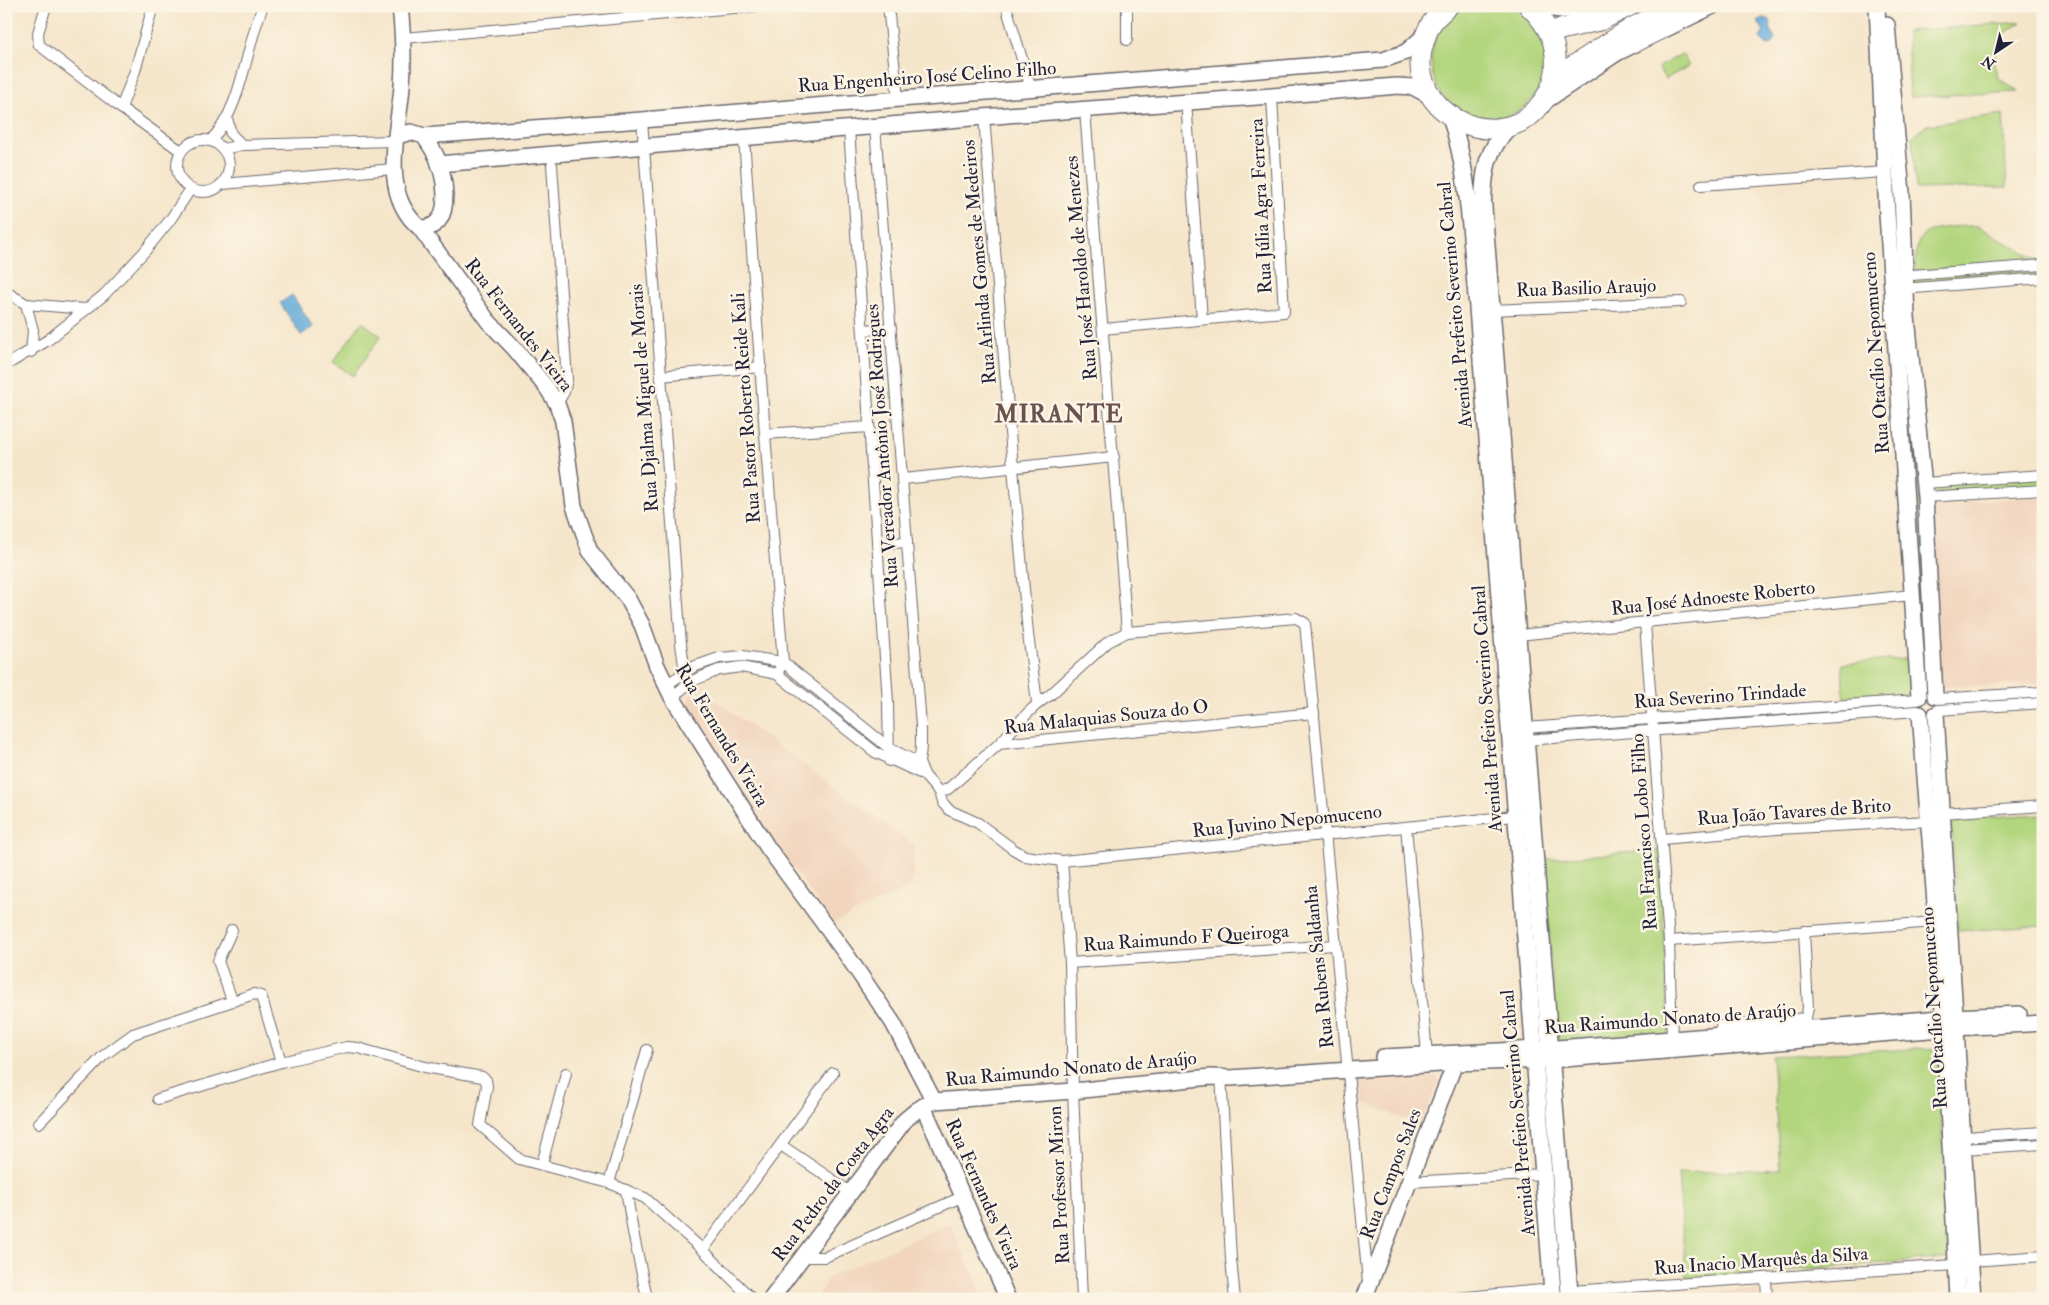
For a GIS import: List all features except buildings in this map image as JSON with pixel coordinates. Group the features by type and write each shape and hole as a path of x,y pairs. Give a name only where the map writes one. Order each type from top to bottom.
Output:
{"highway":[{"path":"1448,6 1431,21 1420,56 1422,77 1430,96 1451,118 1479,128 1494,129 1509,126 1533,113 1542,103 1555,78 1557,63 1555,47 1550,32 1540,17 1528,6"},
{"path":"1555,78 1632,28 1676,6"},
{"path":"1550,32 1581,26 1608,17 1624,9"}],"main road":[{"name":"Avenida Prefeito Severino Cabral","path":"1451,118 1459,142 1464,173 1477,301 1552,1294"},
{"name":"Avenida Prefeito Severino Cabral","path":"1509,126 1492,148 1488,157 1484,172 1484,201 1570,1295"}],"street":[{"path":"46,6 38,33 38,44 121,108 181,151"},
{"path":"121,108 135,71 153,6"},
{"path":"210,141 227,118 263,6"},
{"path":"400,6 404,38 400,109 407,136 439,164 444,187 442,217 437,224 427,228 420,228"},
{"path":"404,38 686,10 756,6"},
{"path":"888,6 898,99"},
{"path":"1006,6 1031,89"},
{"path":"1126,6 1127,40"},
{"path":"1534,6 1561,11 1582,10 1592,6"},
{"path":"1542,103 1617,53 1713,6"},
{"name":"Rua Otacílio Nepomuceno","path":"1876,6 1882,25 1902,193 1899,283 1912,595 1918,706 1936,817 1949,1023 1955,1266 1958,1299"},
{"name":"Rua Otacílio Nepomuceno","path":"1886,6 1882,25 1884,172 1899,283 1907,317 1925,490 1936,705 1936,922 1962,1143 1973,1299"},
{"name":"Rua Engenheiro José Celino Filho","path":"223,149 242,145 642,120 1383,60 1406,52 1431,21"},
{"path":"1142,79 1146,105"},
{"path":"439,164 984,117 1186,101 1272,97 1396,86 1413,88 1430,96"},
{"name":"Rua Júlia Agra Ferreira","path":"1202,319 1284,312 1272,97"},
{"path":"1103,329 1202,319 1186,101"},
{"path":"785,108 788,134"},
{"name":"Rua José Haroldo de Menezes","path":"1085,110 1127,632"},
{"name":"Rua Arlinda Gomes de Medeiros","path":"984,117 1028,634 1037,702"},
{"path":"227,118 231,134 242,145"},
{"name":"Rua Djalma Miguel de Morais","path":"642,120 660,376 681,644 685,672"},
{"name":"Rua Vereador Antônio José Rodrigues","path":"876,126 921,726 920,770"},
{"name":"Rua Vereador Antônio José Rodrigues","path":"849,129 877,544 889,761"},
{"name":"Rua Fernandes Vieira","path":"407,136 393,169 398,193 404,207 488,321 514,348 547,388 557,404 563,421 574,506 587,546 628,599 642,625 669,691 768,848 846,954 893,1023 1008,1299"},
{"name":"Rua Pastor Roberto Reide Kali","path":"744,138 783,662"},
{"path":"223,184 229,170 229,162 223,149 210,141 194,141 181,151 177,159 178,176 190,190 203,193 210,192 223,184 393,169"},
{"path":"552,165 567,380 564,392 557,404"},
{"path":"1701,185 1884,172"},
{"path":"6,365 31,352 104,295 145,252 190,190"},
{"path":"1899,283 2043,265"},
{"path":"1899,283 2043,278"},
{"path":"6,292 26,304 85,309"},
{"name":"Rua Basilio Araujo","path":"1492,310 1681,302"},
{"path":"26,304 33,330 31,352"},
{"path":"863,330 891,328"},
{"path":"660,376 761,367"},
{"path":"765,434 869,427"},
{"path":"903,479 1114,457"},
{"path":"1925,490 2043,475"},
{"path":"1925,490 2043,490"},
{"path":"877,544 907,542"},
{"name":"Rua José Adnoeste Roberto","path":"1518,635 1912,595"},
{"name":"Rua Rubens Saldanha","path":"1127,632 1296,618 1305,623 1324,835 1365,1240 1366,1295"},
{"name":"Rua Francisco Lobo Filho","path":"1645,623 1669,941 1672,1039"},
{"path":"999,744 1037,702 1049,696 1108,642 1127,632"},
{"path":"669,691 685,672 718,658 743,656 783,662 889,748 920,770 939,792"},
{"path":"758,670 760,658"},
{"path":"777,674 783,662"},
{"path":"669,691 719,670 741,667 777,674 875,752 889,761 920,770"},
{"path":"1936,705 2043,692"},
{"path":"1928,694 1936,705 1930,717 1918,706 1928,694"},
{"path":"1936,705 2043,703"},
{"name":"Rua Severino Trindade","path":"1526,734 1602,722 1653,718 1918,706"},
{"name":"Rua Severino Trindade","path":"1526,734 1603,734 1654,731 1918,706"},
{"name":"Rua Malaquias Souza do O","path":"939,792 948,789 999,744 1314,713"},
{"path":"1602,722 1603,734"},
{"name":"Rua Juvino Nepomuceno","path":"939,792 942,802 950,810 978,823 1025,856 1062,861 1515,816"},
{"name":"Rua João Tavares de Brito","path":"1662,839 1936,817 2043,806"},
{"path":"1406,827 1426,1054"},
{"name":"Rua Professor Miron","path":"1062,861 1070,963 1072,1091 1082,1299"},
{"path":"1669,941 1804,936 1936,922"},
{"path":"232,930 218,961 232,1000"},
{"path":"1721,1026 1806,1018 1808,1015 1804,936"},
{"name":"Rua Raimundo F Queiroga","path":"1070,963 1335,944"},
{"path":"39,1123 103,1056 133,1034 254,994 261,996 281,1062"},
{"name":"Rua Raimundo Nonato de Araújo","path":"1347,1065 1455,1063 1534,1055 1949,1023 2043,1013"},
{"name":"Rua Raimundo Nonato de Araújo","path":"1551,1054 1672,1039 1949,1023 2043,1023"},
{"path":"158,1098 281,1062 321,1052 352,1047 425,1067 482,1078 486,1080 487,1086 480,1125 519,1159 609,1184 626,1190 653,1204 752,1299"},
{"path":"609,1184 646,1050"},
{"name":"Rua Raimundo Nonato de Araújo","path":"928,1104 1347,1065 1426,1054 1534,1055"},
{"name":"Rua Campos Sales","path":"1366,1295 1455,1063"},
{"path":"542,1164 566,1073"},
{"path":"703,1250 833,1073"},
{"path":"1218,1076 1235,1299"},
{"name":"Rua Pedro da Costa Agra","path":"771,1299 905,1120 928,1104"},
{"path":"1962,1143 2043,1132"},
{"path":"1962,1143 2043,1144"},
{"path":"781,1145 850,1192"},
{"path":"1409,1182 1543,1174"},
{"path":"626,1190 646,1298"},
{"path":"801,1257 815,1259 825,1257 964,1196"},
{"path":"1971,1261 2043,1256"},
{"name":"Rua Inacio Marquês da Silva","path":"1570,1295 1766,1278 1955,1266"},
{"path":"1766,1278 1767,1299"},
{"path":"1446,1299 1552,1294"}],"shaded area":[{"path":"2043,497 2043,684 1941,687 1928,504"},
{"path":"704,692 914,845 912,886 833,923 740,795 688,709 690,695"},
{"path":"1436,1076 1439,1080 1420,1125 1356,1100 1355,1081"},
{"path":"950,1223 984,1299 815,1299 829,1277"},
{"path":"1758,1289 1759,1299 1623,1299 1667,1295"}],"green space":[{"path":"1489,3 1511,8 1530,20 1542,39 1547,61 1542,83 1530,102 1511,114 1489,119 1467,114 1448,102 1436,83 1431,61 1436,39 1448,20 1467,8"},
{"path":"2021,22 2004,34 1995,52 1995,64 1999,78 2018,92 1910,97 1907,31"},
{"path":"1682,54 1689,66 1665,79 1658,67"},
{"path":"2003,114 2007,187 1916,189 1912,137 1927,125"},
{"path":"1978,226 2042,263 1915,271 1918,244 1927,233 1943,228"},
{"path":"2043,267 2043,276 1910,286 1908,277"},
{"path":"1896,301 1904,301 1933,693 1925,693"},
{"path":"362,322 381,336 353,376 333,362"},
{"path":"2043,477 2043,487 1926,494 1925,485"},
{"path":"1914,658 1918,697 1844,703 1842,664"},
{"path":"2043,814 2043,926 1958,931 1951,819"},
{"path":"1660,850 1669,1038 1556,1045 1544,859"},
{"path":"1938,1048 1950,1258 1686,1278 1678,1173 1780,1169 1772,1056"}],"water":[{"path":"1763,18 1771,22 1770,30 1775,39 1771,45 1766,44 1760,38 1764,31 1758,22"},
{"path":"292,295 313,327 301,335 280,303"}],"district":[{"name":"MIRANTE","path":"1059,414"}]}
